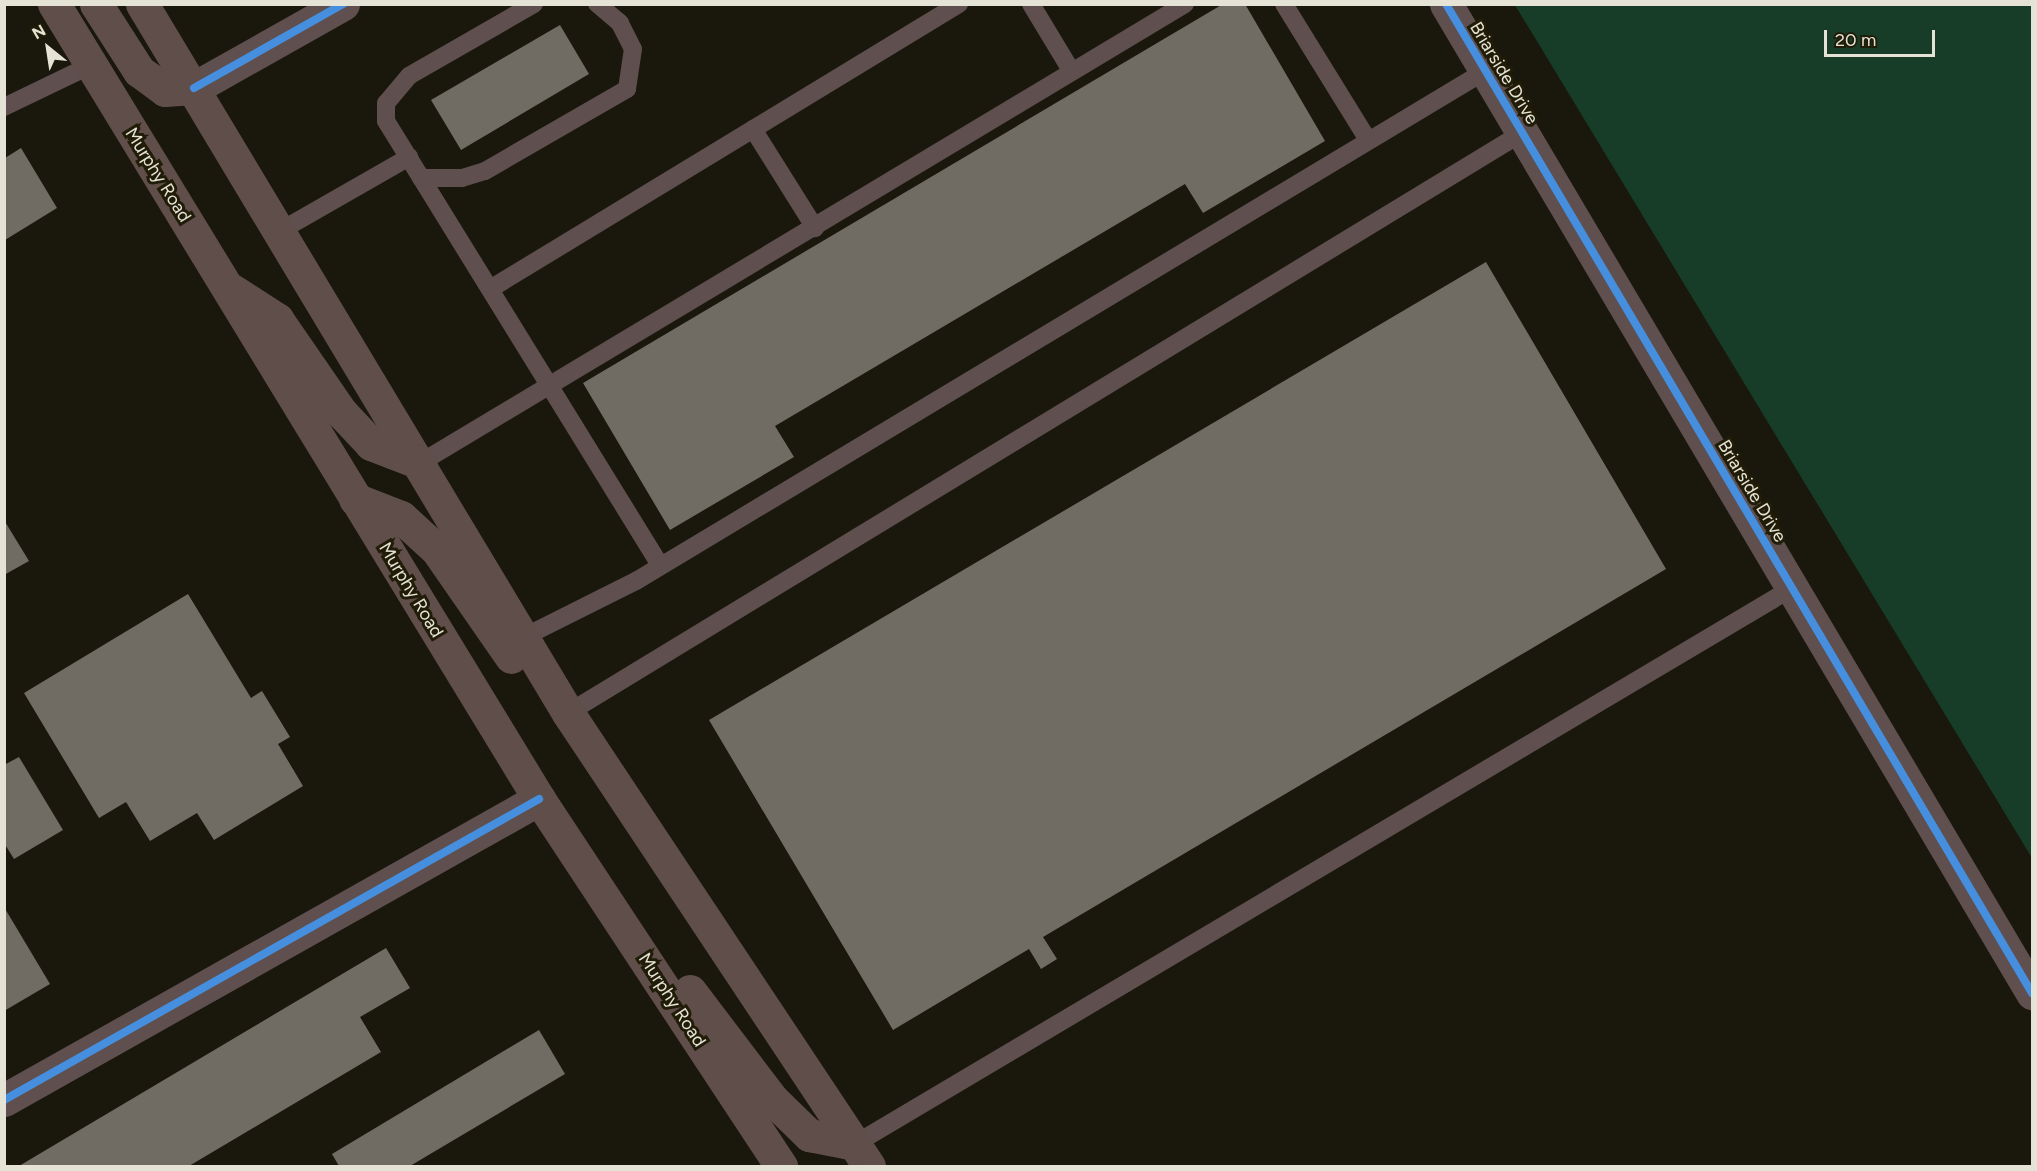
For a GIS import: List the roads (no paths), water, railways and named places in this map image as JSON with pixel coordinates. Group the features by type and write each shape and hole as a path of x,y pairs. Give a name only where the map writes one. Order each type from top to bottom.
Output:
{"main road":[{"name":"Murphy Road","path":"54,4 539,800 782,1167"},
{"path":"96,4 140,71 165,90 194,88"},
{"path":"142,4 420,463 568,713 862,1155"},
{"path":"226,286 277,319 341,412 371,444 420,463"},
{"path":"355,499 401,517 437,550 526,678 568,713"},
{"path":"646,961 687,987 772,1099 808,1135 862,1155"}],"street":[{"path":"194,88 343,4"},
{"name":"Briarside Drive","path":"1446,4 2032,993"},
{"path":"4,1100 539,800"}],"lane":[{"path":"534,4 394,88 386,120 660,565"},
{"path":"422,178 462,178 485,171 627,89 633,49 620,23 597,4"},
{"path":"490,289 959,4"},
{"path":"1031,4 1072,72"},
{"path":"420,463 1185,4"},
{"path":"1284,4 1368,140"},
{"path":"4,107 91,65"},
{"path":"522,638 660,565 1485,71"},
{"path":"753,129 815,228"},
{"path":"568,713 1522,133"},
{"path":"280,231 409,157"},
{"path":"862,1155 1792,588"}]}
